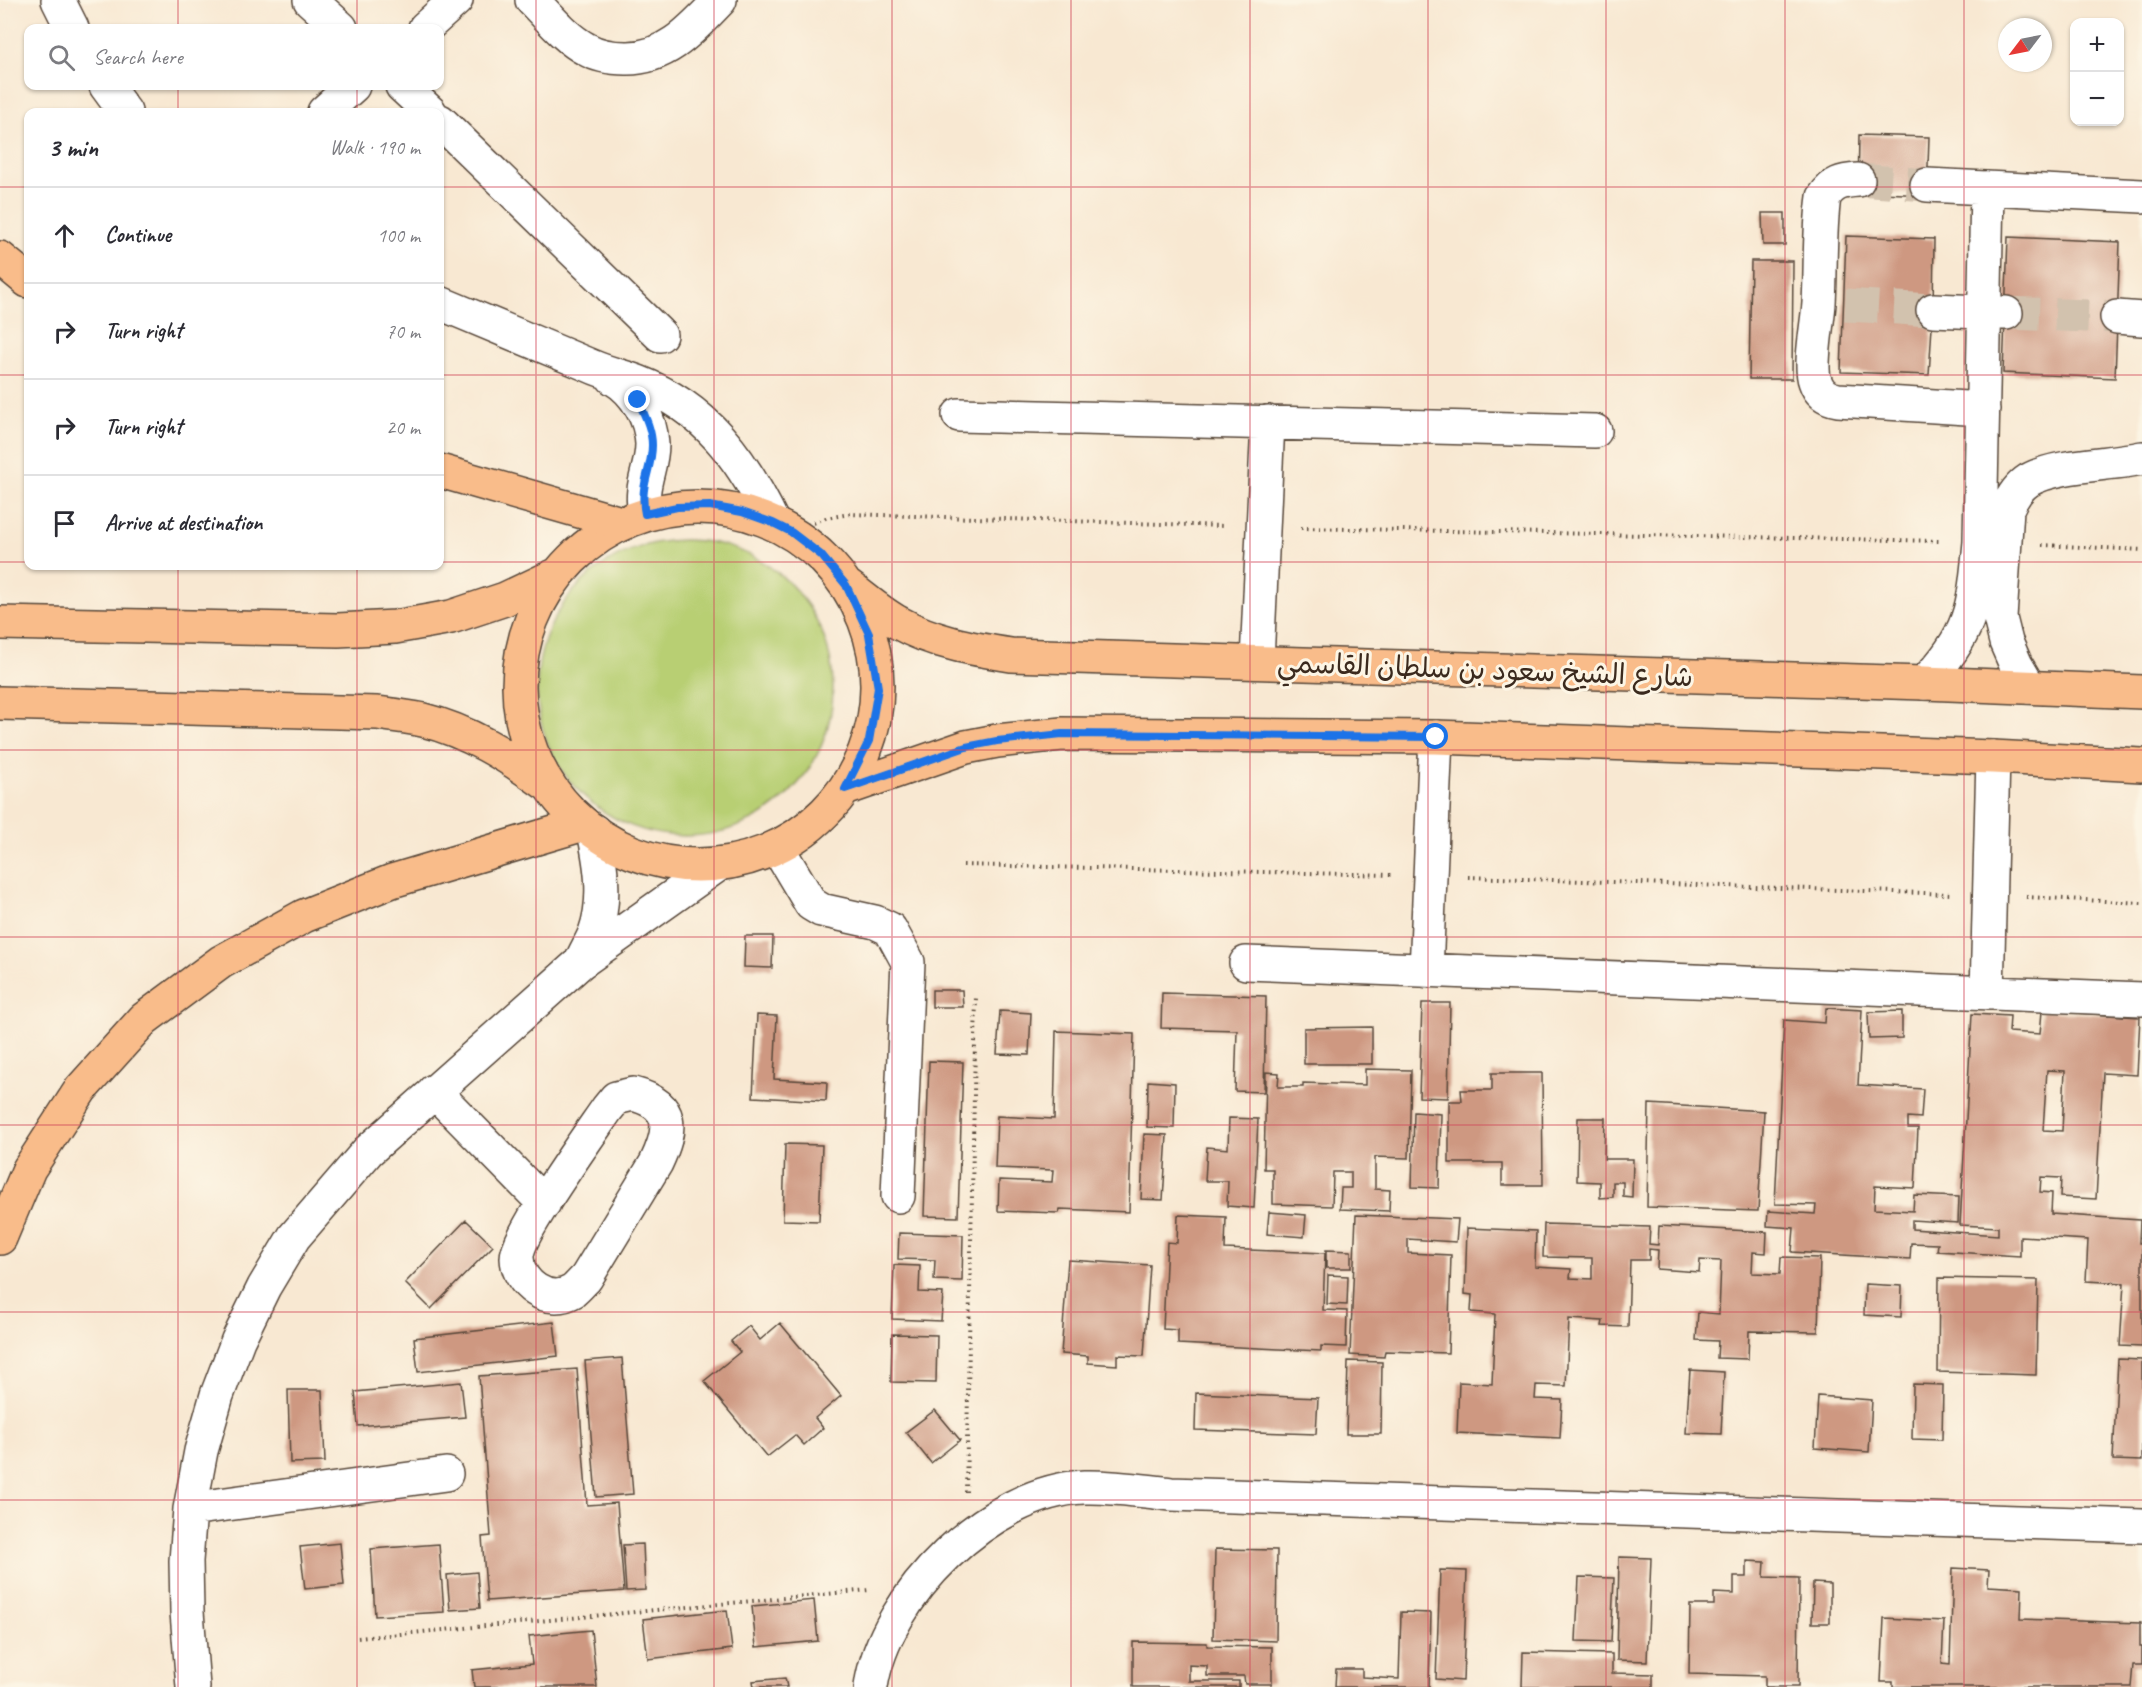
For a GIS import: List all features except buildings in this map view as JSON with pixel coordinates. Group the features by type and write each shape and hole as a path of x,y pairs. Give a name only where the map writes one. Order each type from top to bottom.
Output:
{"main road":[{"path":"0,258 24,278"},
{"path":"444,472 633,519"},
{"path":"0,703 329,713 377,712 435,724 469,736 511,758 550,786 589,827 633,852 675,864 719,864 748,858 777,848 802,832 825,813 845,789 869,741 878,688 869,634 846,585 821,555 782,528 742,512 710,506 677,507 633,519 586,545 556,575 534,614 521,657 520,702 530,746 550,786"},
{"path":"0,623 338,630 395,627 451,617 505,599 556,575"},
{"name":"شارع الشيخ سعود بن سلطان القاسمي","path":"846,585 899,623 936,638 974,649 1011,655 1257,661 2142,692"},
{"path":"845,789 966,747 1062,734 1436,737 1993,757 2142,765"},
{"path":"0,1238 30,1169 81,1089 144,1019 221,962 304,916 392,881 589,827"}],"street":[{"path":"57,0 70,24"},
{"path":"310,0 337,24"},
{"path":"429,24 456,0"},
{"path":"532,0 564,33 586,49 611,58 638,58 664,50 686,34 720,0"},
{"path":"109,90 122,108"},
{"path":"328,108 349,90"},
{"path":"406,90 426,108"},
{"path":"444,126 660,335"},
{"path":"1858,180 1838,183 1824,197 1832,304 1814,379 1819,390 1827,398 1983,409"},
{"path":"1928,185 2142,196"},
{"path":"1987,188 1996,312 1983,409 1992,542 2000,618 2006,642 2029,687"},
{"path":"444,305 601,371 639,382 675,400 707,425 734,454 782,528"},
{"path":"1933,310 1996,312"},
{"path":"601,371 621,383 638,400 648,421 652,445 633,519"},
{"path":"959,415 1595,431"},
{"path":"1257,661 1269,422"},
{"path":"1924,683 1942,665 1958,643 1969,617 1992,542 2013,494 2027,481 2043,473 2142,458"},
{"path":"1426,970 1436,737"},
{"path":"1987,993 1993,757"},
{"path":"580,962 595,932 602,899 601,865 589,827"},
{"path":"777,848 811,904 821,910 875,922 890,929 908,962 898,1196"},
{"path":"193,1687 186,1571 190,1509 201,1451 217,1395 238,1340 264,1287 294,1237 368,1151 580,962 719,864"},
{"path":"1246,963 2142,999"},
{"path":"434,1091 544,1203"},
{"path":"633,1094 650,1099 663,1112 669,1128 656,1163 586,1278 572,1291 553,1296 534,1290 520,1275 516,1256 523,1238 544,1203 616,1098 633,1094"},
{"path":"190,1509 446,1474"},
{"path":"871,1687 883,1642 899,1613 937,1576 965,1537 987,1520 1017,1504 1051,1493 1083,1487 1171,1494 2142,1526"},
{"path":"937,1576 975,1557 1026,1525 1056,1513 1085,1506 1171,1494"},
{"path":"894,1687 906,1646 918,1621 935,1597 937,1576"}],"path":[{"path":"782,528 850,514 1263,527 1992,542 2142,550"},
{"path":"963,865 1430,876 1989,895 2142,903"},
{"path":"965,1537 976,995"},
{"path":"358,1638 937,1576"}],"green space":[{"path":"685,540 714,543 755,558 779,574 799,594 815,618 826,645 833,688 830,717 815,758 799,782 779,802 755,818 728,829 685,836 656,833 615,818 591,802 571,782 555,758 544,731 537,688 540,659 555,618 571,594 591,574 615,558 642,547"}],"tunnel":[{"path":"1858,180 1927,185"},
{"path":"1845,305 1933,310"},
{"path":"2006,313 2117,317"}],"route":[{"path":"638,400 648,421 652,445 642,490 645,514 677,507 710,506 742,512 791,532 821,555 846,585 869,634 878,688 869,741 845,789 966,747 1062,734 1436,737"}]}
